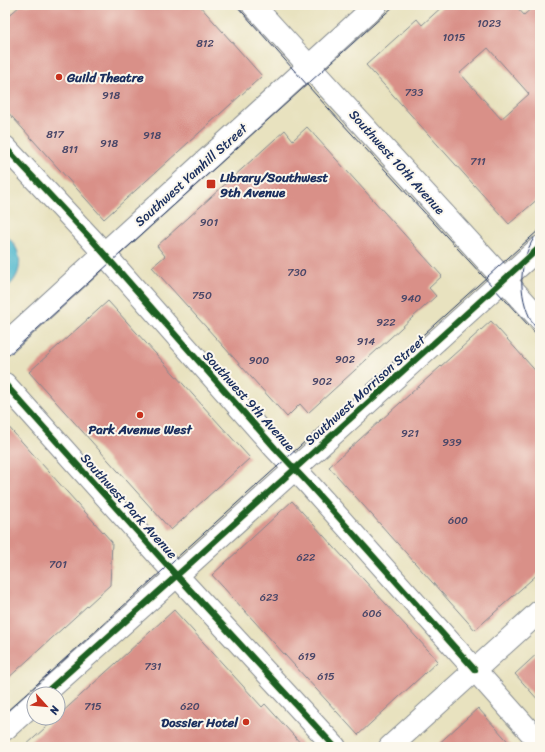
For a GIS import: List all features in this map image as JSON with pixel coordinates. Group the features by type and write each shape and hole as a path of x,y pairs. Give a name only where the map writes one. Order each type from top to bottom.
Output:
{"street":[{"name":"Southwest 10th Avenue","path":"253,5 540,319"},
{"name":"Southwest Yamhill Street","path":"5,344 376,5"},
{"name":"Southwest 9th Avenue","path":"5,147 105,254 540,744"},
{"name":"Southwest Morrison Street","path":"53,686 540,247"},
{"name":"Southwest Park Avenue","path":"5,384 177,575 335,747"},
{"path":"390,747 540,611"},
{"path":"5,729 26,710"}],"water":[{"path":"5,235 16,247 20,262 16,277 5,289"}],"building":[{"path":"21,5 199,5 262,76 104,219 5,109 5,19"},
{"path":"444,5 515,5 524,15 535,5 540,5 540,197 509,224 366,65 417,19 422,25","holes":["488,48 529,94 501,119 460,73"]},
{"path":"307,127 442,276 429,288 436,296 308,413 300,404 287,417 152,267 165,256 157,246 285,130 293,140"},
{"name":"Park Avenue West","path":"108,301 250,458 171,530 29,372"},
{"path":"491,321 540,376 540,572 475,630 329,467"},
{"path":"5,423 112,542 110,585 5,681"},
{"path":"292,501 438,661 358,735 212,575"},
{"path":"174,610 262,707 265,704 304,747 24,747 47,726 66,726 66,709"},
{"path":"540,651 540,702 515,674"},
{"path":"478,708 513,747 435,747"}],"tram line":[{"path":"236,5 317,96 540,338"},
{"path":"5,358 395,5"},
{"path":"5,713 540,229"},
{"path":"534,238 528,249 522,271 522,283 525,306 535,327"}],"cycle path":[{"path":"5,147 92,240 275,448 475,670"},
{"path":"53,686 540,247"},
{"path":"5,384 168,566 335,747"}],"place":[{"name":"Guild Theatre","path":"59,77"},
{"name":"Library/Southwest 9th Avenue","path":"211,184"},
{"name":"Park Avenue West","path":"140,415"},
{"name":"Dossier Hotel","path":"246,722"}]}
